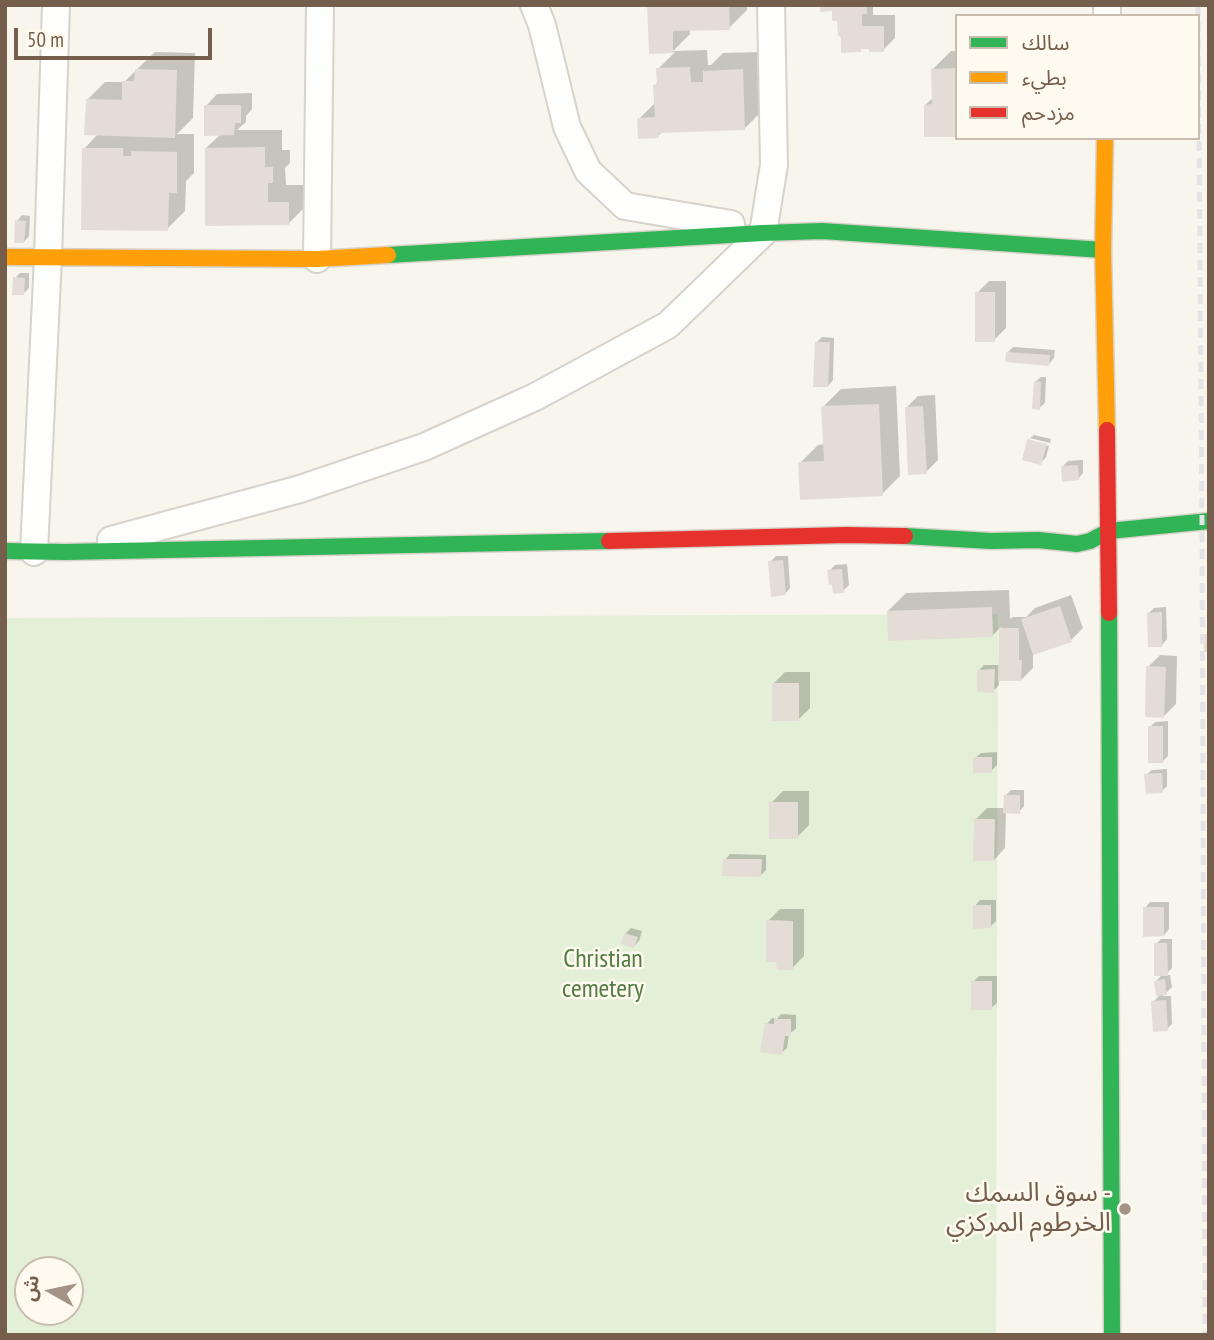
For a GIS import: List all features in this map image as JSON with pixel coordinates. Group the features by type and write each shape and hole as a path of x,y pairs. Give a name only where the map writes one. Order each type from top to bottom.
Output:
{"street":[{"path":"34,552 48,257 56,5"},
{"path":"317,259 320,5"},
{"path":"534,5 542,25 567,128 588,171 625,206 719,221 763,233"},
{"path":"65,552 312,485 424,447 535,397 668,325 763,233 774,164 771,5"},
{"path":"1105,140 1103,250 1109,531 1112,1335"},
{"path":"5,257 317,259 822,231 1103,250"},
{"path":"5,551 65,552 846,535 991,541 1038,540 1077,544 1090,541 1109,531 1209,521"}],"green space":[{"name":"Christian cemetery","path":"998,614 996,1335 5,1335 5,618"}],"building":[{"path":"647,5 729,5 730,30 673,31 673,53 649,54"},
{"path":"820,5 867,5 867,14 862,14 862,26 884,26 884,52 861,49 861,52 841,53 837,21 832,21 832,11 820,12"},
{"path":"690,67 691,82 703,82 703,71 743,69 745,130 659,133 659,138 638,139 637,118 655,117 653,85 657,84 656,68"},
{"path":"955,68 955,137 924,137 924,105 932,104 931,69"},
{"path":"135,69 177,70 175,138 84,135 86,99 122,100 122,81 134,81"},
{"path":"204,105 241,105 241,123 235,123 234,135 204,136"},
{"path":"265,147 265,167 273,167 273,183 268,183 268,202 289,202 289,225 205,226 205,148"},
{"path":"82,148 123,148 123,156 131,156 131,151 177,152 177,193 169,193 168,231 81,230"},
{"path":"15,220 26,221 24,243 14,243"},
{"path":"13,277 25,278 24,295 12,295"},
{"path":"975,292 995,292 995,342 975,342"},
{"path":"815,342 830,342 828,387 813,387"},
{"path":"1006,352 1050,355 1049,366 1005,362"},
{"path":"1034,381 1041,382 1040,410 1032,409"},
{"path":"879,404 883,496 800,500 798,462 824,461 821,406"},
{"path":"923,406 927,474 908,475 905,407"},
{"path":"1027,439 1047,444 1041,465 1022,460"},
{"path":"1078,465 1079,480 1062,482 1061,466"},
{"path":"783,560 786,595 771,597 768,561"},
{"path":"842,569 844,593 833,594 827,570"},
{"path":"1060,606 1072,642 1033,655 1021,619"},
{"path":"992,607 993,637 888,641 887,611"},
{"path":"1162,612 1162,647 1148,647 1147,613"},
{"path":"999,628 1019,628 1021,681 998,681"},
{"path":"1203,634 1209,634 1209,652 1204,652"},
{"path":"1146,666 1166,667 1164,718 1145,717"},
{"path":"995,669 994,693 977,692 977,670"},
{"path":"772,683 799,683 799,721 772,721"},
{"path":"1148,726 1163,726 1163,763 1148,763"},
{"path":"973,757 992,757 992,773 973,773"},
{"path":"1162,773 1163,793 1146,794 1144,774"},
{"path":"1004,795 1020,795 1020,814 1003,813"},
{"path":"769,802 798,802 798,839 769,839"},
{"path":"974,819 995,819 994,861 973,861"},
{"path":"723,859 762,859 761,877 722,876"},
{"path":"973,905 991,905 991,928 973,929"},
{"path":"1143,907 1164,907 1164,936 1143,937"},
{"path":"766,920 793,921 793,970 777,970 776,962 766,962"},
{"path":"624,933 638,937 634,948 621,944"},
{"path":"1154,943 1167,943 1168,976 1154,976"},
{"path":"1165,979 1167,995 1156,996 1154,981"},
{"path":"971,981 992,981 992,1010 971,1010"},
{"path":"1166,1000 1168,1031 1153,1032 1151,1001"},
{"path":"774,1019 791,1019 791,1036 785,1036 782,1055 760,1052 765,1023 774,1024"}],"railway":[{"path":"1198,5 1198,14"},
{"path":"1199,140 1205,1335"}],"traffic: fast":[{"path":"388,255 822,231 1103,250"},
{"path":"905,536 991,541 1038,540 1077,544 1090,541 1109,531 1209,521"},
{"path":"5,551 609,541"},
{"path":"1109,613 1112,1335"}],"traffic: slow":[{"path":"1105,140 1103,250 1107,430"},
{"path":"5,257 317,259 388,255"}],"traffic: jam":[{"path":"1107,430 1109,613"},
{"path":"609,541 905,536"}],"place":[{"name":"سوق السمك - الخرطوم المركزي","path":"1125,1209"}]}
